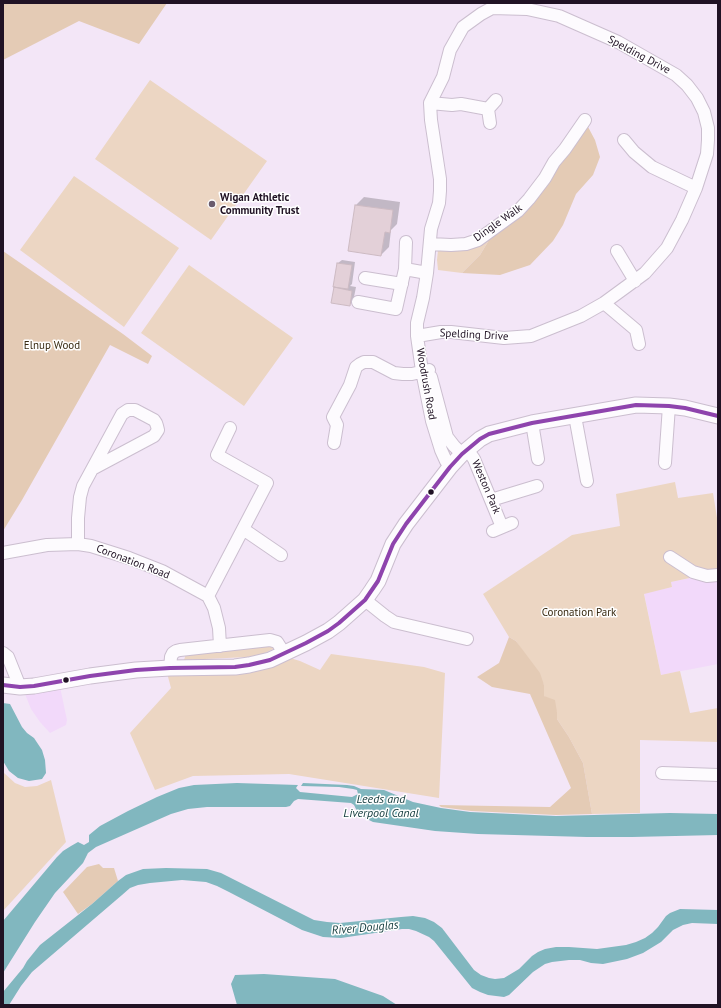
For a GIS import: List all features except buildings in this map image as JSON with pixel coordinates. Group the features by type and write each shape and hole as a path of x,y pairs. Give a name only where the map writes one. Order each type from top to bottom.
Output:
{"main road":[{"path":"3,685 20,687 34,686 136,670 235,667 270,660 306,643 340,624 365,600 378,581 399,533 450,467 464,452 480,439 489,434 532,423 636,405 669,406 718,416"}],"street":[{"name":"Spelding Drive","path":"421,336 441,332 451,332 504,338 532,336 581,316 604,303 646,274 667,248 682,220 696,188 713,125 697,98 676,74 618,42 559,16 527,9 492,6 463,27 450,50 443,77 430,103"},
{"path":"490,123 488,110 496,100"},
{"path":"430,244 431,229 439,203 440,179 431,120 430,103 452,105 461,104 488,110"},
{"name":"Dingle Walk","path":"430,244 466,244 478,240 518,211 530,199 545,178 554,162 565,149 574,130 585,120"},
{"path":"624,140 634,152 652,167 696,188"},
{"path":"358,302 396,309 405,269 406,242"},
{"name":"Woodrush Road","path":"430,244 423,298 417,323 421,336 434,428 441,450 450,467"},
{"path":"617,251 635,281"},
{"path":"405,269 427,273"},
{"path":"365,278 402,284"},
{"path":"604,303 636,330 640,344"},
{"path":"334,443 337,424 334,409 350,385 356,367 364,362 373,362 394,373 402,374 426,370"},
{"name":"Woodrush Road","path":"426,370 434,391 447,437 454,446 464,452"},
{"path":"665,462 669,406"},
{"path":"78,544 78,518 80,497 83,486 122,414 128,410 135,410 154,420 158,430 154,436 94,468"},
{"path":"575,416 587,481"},
{"path":"532,423 538,460"},
{"path":"220,646 219,628 214,608 208,596 267,484 217,455 230,428"},
{"name":"Weston Park","path":"464,452 474,460 502,527"},
{"path":"491,500 537,486"},
{"path":"244,529 281,555"},
{"name":"Coronation Road","path":"3,553 47,545 78,544 92,546 162,571 208,596"},
{"path":"670,558 693,572 707,576 718,575"},
{"path":"365,600 394,622 462,635"},
{"path":"170,668 173,653 180,650 274,640 284,654"},
{"path":"3,652 8,657 20,687"},
{"path":"662,773 718,775"}],"shaded area":[{"path":"699,576 718,578 718,664 661,675 644,593 672,587 671,582"},
{"path":"60,687 67,720 66,725 50,733 31,709 25,694"}],"green space":[{"path":"3,3 167,3 139,44 79,21 3,60"},
{"path":"150,80 267,161 211,240 95,159"},
{"path":"587,125 595,140 600,157 593,175 576,194 563,225 553,241 530,265 500,275 462,273 480,255 489,240 517,219"},
{"path":"74,176 179,248 124,327 20,250"},
{"path":"489,240 480,255 462,273 438,270 438,250 483,243"},
{"name":"Elnup Wood","path":"3,251 123,334 152,356 148,364 110,345 3,531"},
{"path":"189,265 293,338 244,406 141,333"},
{"name":"Coronation Park","path":"675,482 678,498 713,493 718,524 718,578 699,576 671,582 672,587 644,594 661,675 680,671 690,713 718,708 718,742 640,740 640,813 592,814 583,763 557,719 557,712 544,696 544,685 516,641 509,637 483,594 572,535 620,526 616,494"},
{"path":"509,637 516,641 540,673 544,685 544,696 555,700 557,719 583,763 592,814 556,815 471,811 441,807 439,805 550,807 571,788 530,694 492,687 477,677 499,663"},
{"path":"266,644 275,648 263,654 248,657 184,660 186,654"},
{"path":"331,654 424,667 445,673 439,798 289,774 193,776 155,790 130,733 171,688 167,673 290,658 320,670"},
{"path":"3,772 15,783 25,787 37,786 51,780 66,842 3,911"},
{"path":"99,864 103,868 114,868 118,881 78,914 63,892 87,867"}],"water":[{"path":"3,703 10,704 22,727 34,738 42,750 45,760 46,773 42,779 29,781 18,778 9,771 3,761"},
{"name":"Leeds and Liverpool Canal","path":"237,783 298,785 296,788 300,792 352,797 358,794 357,790 339,787 301,786 303,783 347,785 361,789 384,790 413,802 470,812 556,816 670,813 718,814 718,835 587,837 478,834 435,831 373,822 363,817 351,803 298,799 290,806 286,807 207,807 188,809 171,814 96,847 88,853 83,863 55,893 3,973 3,921 63,851 78,842 84,845 89,842 89,835 100,826 157,797 179,788 194,785"},
{"name":"River Douglas","path":"143,869 207,869 221,873 314,920 340,923 413,916 425,918 442,928 474,970 481,975 495,979 504,978 519,969 532,956 545,949 569,947 597,949 636,942 652,933 670,913 680,909 718,910 718,924 692,923 683,925 673,930 661,942 643,953 627,959 603,964 580,960 569,960 545,964 533,972 509,995 504,997 488,995 472,988 434,941 416,931 402,929 341,938 323,937 302,930 217,886 206,882 182,880 150,883 130,888 32,972 9,1005 3,1005 3,992 40,945 126,875"},
{"path":"264,974 335,979 383,996 397,1005 237,1005 231,984 235,975"}],"transit line":[{"path":"3,685 20,687 34,686 90,676 136,670 235,667 270,660 328,631 365,600 378,581 393,544 406,524 450,467 462,454 480,439 489,434 532,423 636,405 685,408 718,416"}],"place":[{"name":"Wigan Athletic Community Trust","path":"212,204"}]}
